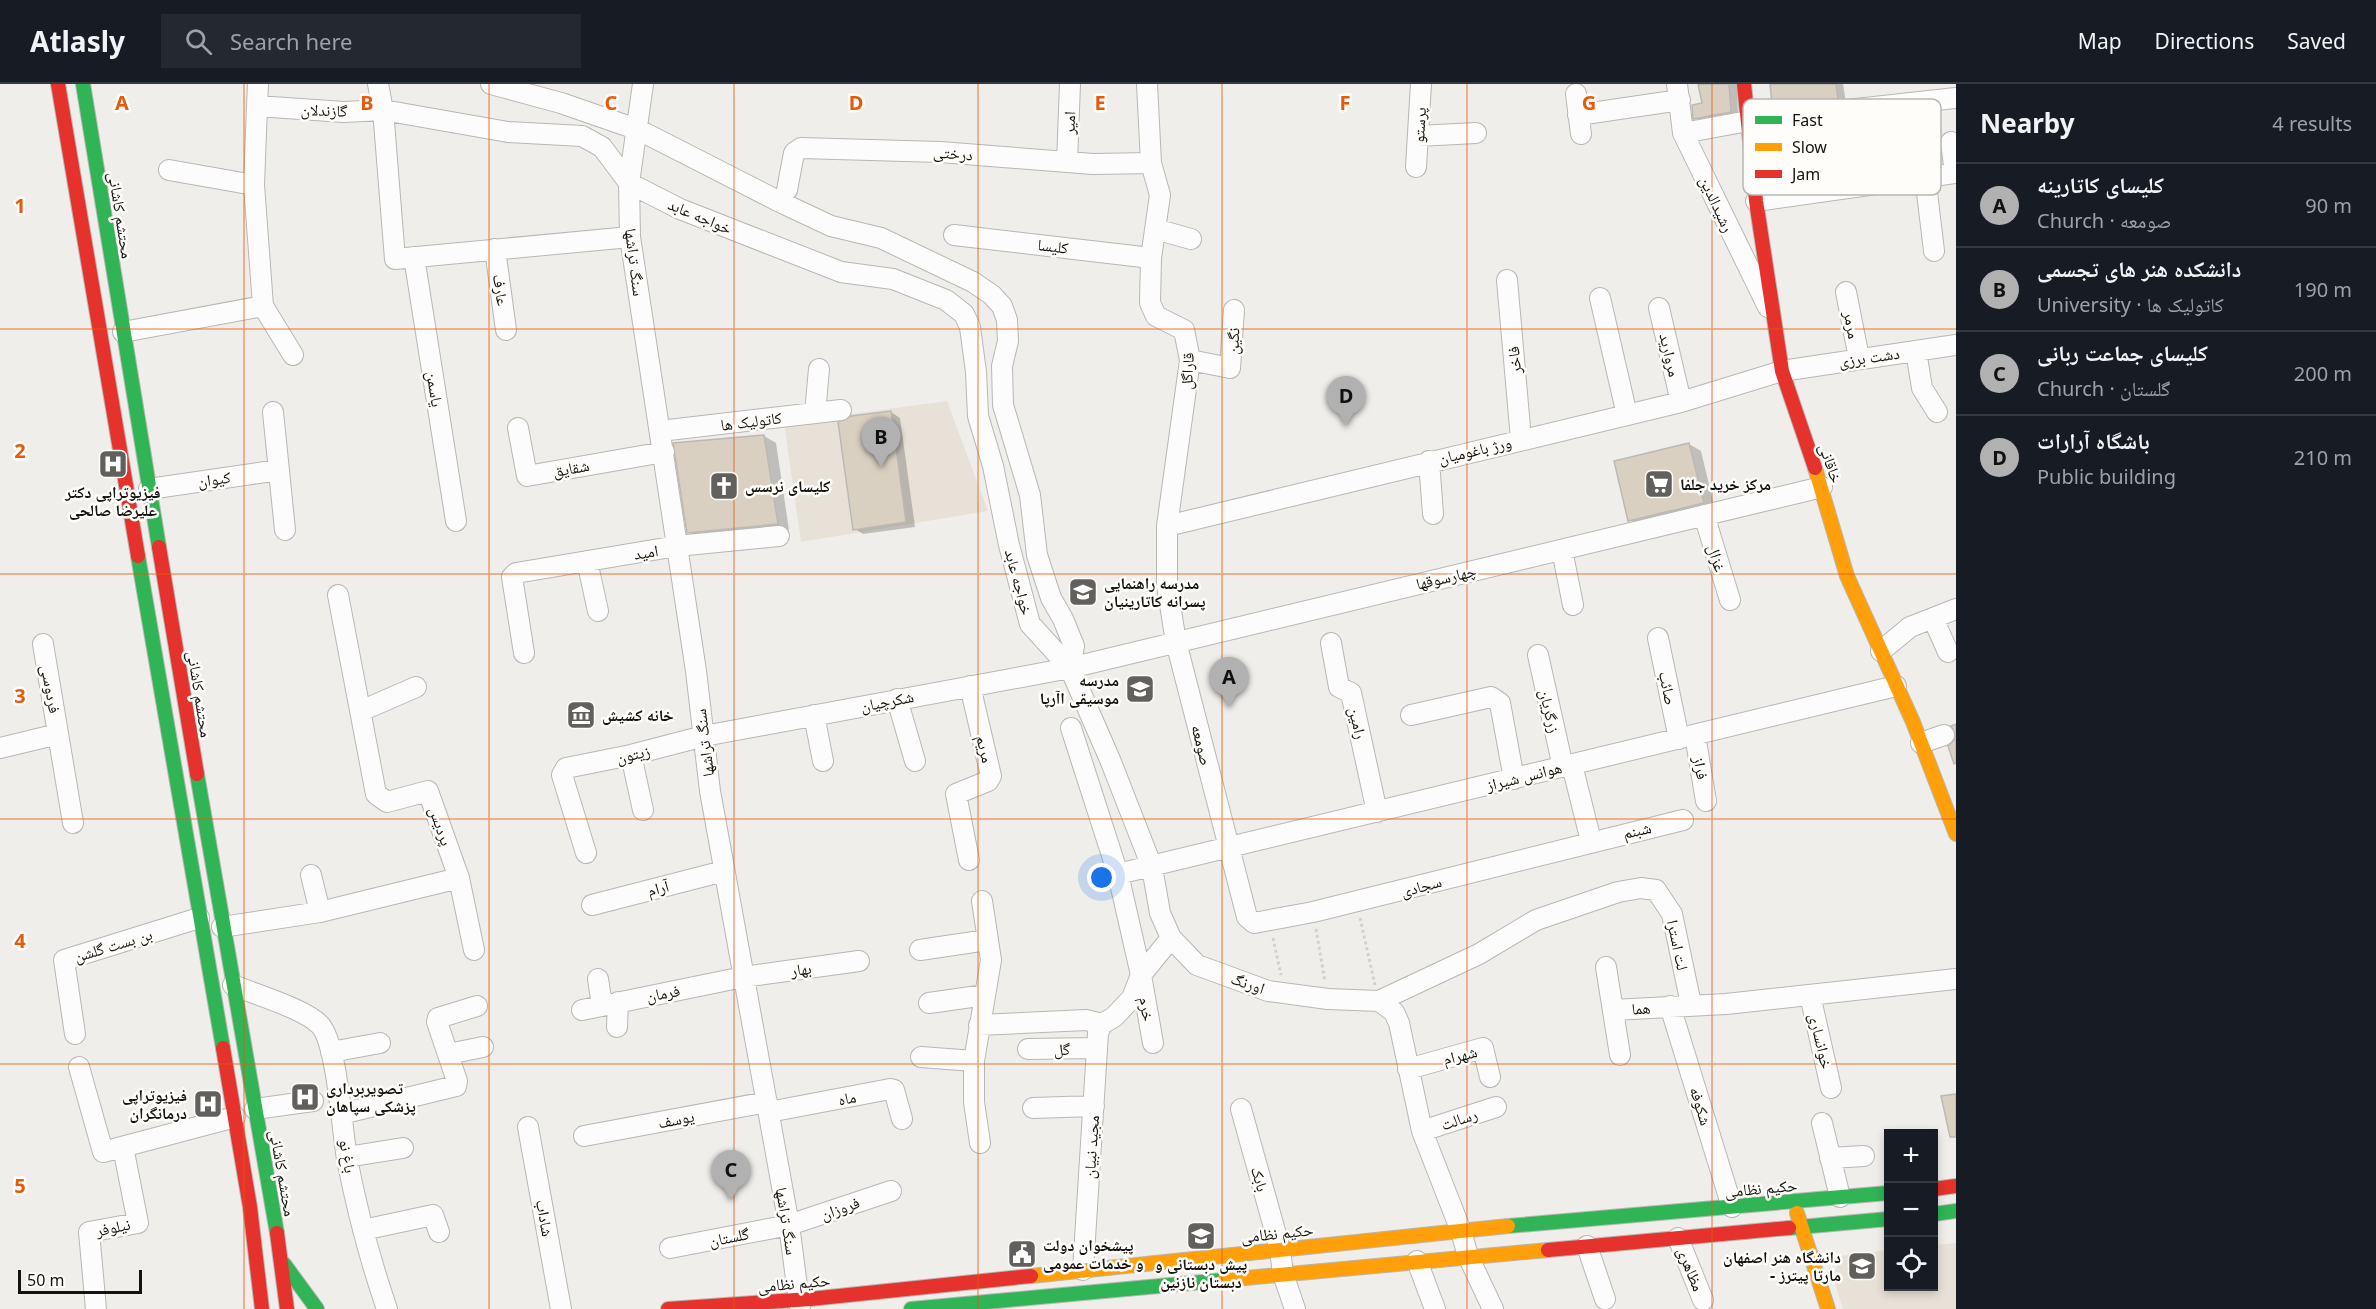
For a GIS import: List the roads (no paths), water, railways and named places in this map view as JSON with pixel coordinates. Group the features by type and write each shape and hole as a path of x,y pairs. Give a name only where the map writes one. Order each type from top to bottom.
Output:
{"main road":[{"path":"58,84 188,857 235,1117 258,1262 262,1309"},
{"name":"محتشم کاشانی","path":"83,84 222,927 282,1261 287,1309"},
{"name":"خاقانی","path":"1744,84 1746,99"},
{"name":"خاقانی","path":"1755,195 1782,371 1822,487 1847,576 1921,743 1956,834"},
{"path":"188,857 210,853"},
{"path":"226,1063 232,1071 237,1072 245,1066 246,1061"},
{"path":"1938,1188 1956,1186"},
{"name":"حکیم نظامی","path":"669,1309 798,1304 1280,1249 1884,1193"},
{"path":"1793,1201 1828,1309"},
{"path":"1938,1213 1956,1211"},
{"path":"911,1309 1087,1301 1283,1274 1884,1219"},
{"path":"282,1261 317,1309"},
{"path":"245,1300 258,1262"}],"street":[{"path":"258,84 254,185 263,306 293,355"},
{"path":"378,84 383,110 394,256 398,259 630,237"},
{"name":"خواجه عابد","path":"491,84 592,112 639,130 831,226 881,238 973,282 1002,306 1007,321 1008,341 1002,366 1003,405 1030,495 1037,555 1051,598 1064,619 1074,646 1070,668"},
{"name":"سنگ تراشها","path":"643,84 639,130 629,183 630,237 664,452 724,871 789,1225 798,1304"},
{"name":"امیر","path":"1067,162 1070,84"},
{"name":"قاراگل","path":"1147,84 1150,163 1159,187 1151,258 1152,311 1156,316 1184,330 1190,360 1167,526 1167,586 1176,642"},
{"name":"پرستو","path":"1416,167 1421,84"},
{"path":"1576,94 1580,124 1678,92"},
{"name":"رشیدالدین","path":"1678,92 1683,133 1753,281 1774,317"},
{"path":"1889,99 1928,93 1956,98"},
{"name":"گازندلان","path":"257,106 344,112 383,110"},
{"name":"خواجه عابد","path":"383,110 508,132 582,136 602,147 629,183 725,228 776,244 841,272 893,279 946,300 964,314 970,327 976,372 978,416 1030,624 1070,668"},
{"path":"1683,133 1743,122"},
{"path":"1418,136 1476,133"},
{"path":"1941,174 1955,173 1951,142"},
{"name":"درختی","path":"787,190 794,153 801,148 940,152 1067,162 1150,163"},
{"path":"169,170 254,185"},
{"path":"1756,201 1796,195"},
{"path":"1927,195 1934,251"},
{"path":"1155,229 1191,239"},
{"name":"کلیسا","path":"954,235 1151,258"},
{"name":"عارف","path":"495,249 506,330"},
{"name":"یاسمن","path":"414,257 456,521"},
{"name":"فاخر","path":"1507,280 1521,439"},
{"name":"مرمر","path":"1846,292 1858,358"},
{"path":"1600,298 1627,415"},
{"path":"123,332 263,306"},
{"name":"مروارید","path":"1659,308 1681,402"},
{"name":"نگین","path":"1190,360 1230,368 1234,310"},
{"name":"دشت برزی","path":"1782,371 1956,345"},
{"path":"1916,351 1922,388 1937,412"},
{"path":"815,413 819,369"},
{"name":"ورژ باغومیان","path":"1167,526 1681,402 1782,371"},
{"name":"کاتولیک ها","path":"660,431 842,410"},
{"path":"273,412 285,530"},
{"name":"شقایق","path":"518,428 526,476 664,452"},
{"path":"1429,461 1433,514"},
{"name":"کیوان","path":"149,489 279,470"},
{"name":"چهارسوقها","path":"1070,668 1176,642 1327,625 1562,549 1822,487"},
{"name":"غزال","path":"1704,515 1730,600"},
{"name":"امید","path":"524,653 513,574 677,546 779,536"},
{"path":"1562,549 1573,605"},
{"path":"586,561 598,611"},
{"name":"پردیس","path":"338,595 376,794 387,802 428,791 459,878"},
{"path":"1881,651 1910,627 1956,609"},
{"path":"1933,618 1948,652"},
{"name":"رامین","path":"1327,625 1339,687 1351,693 1377,812"},
{"name":"صائب","path":"1658,638 1687,737"},
{"name":"صومعه","path":"1176,642 1228,848 1250,921"},
{"name":"فردوسی","path":"43,644 73,823"},
{"name":"زرگریان","path":"1538,655 1591,841"},
{"name":"شکرچیان","path":"704,736 1070,668"},
{"name":"اورنگ","path":"1070,668 1111,762 1152,867 1160,913 1171,938 1197,965 1268,991 1328,999 1379,1001"},
{"name":"مریم","path":"969,860 956,794 988,781 991,776 970,686"},
{"name":"هوانس شیراز","path":"1118,874 1896,686"},
{"path":"361,711 416,687"},
{"path":"1411,716 1491,697 1496,699 1500,703 1514,779"},
{"path":"897,699 915,761"},
{"path":"814,715 823,761"},
{"path":"1071,728 1118,874 1142,975"},
{"name":"فردوسی","path":"0,748 58,734"},
{"path":"1921,743 1944,735"},
{"name":"زیتون","path":"586,853 563,771 566,768 632,755 704,736"},
{"name":"فراز","path":"1687,737 1707,801"},
{"path":"632,755 643,810"},
{"name":"شبنم","path":"1591,841 1683,820"},
{"name":"سجادی","path":"1250,921 1270,921 1356,903 1591,841"},
{"name":"آرام","path":"592,905 724,871"},
{"path":"311,875 320,912"},
{"path":"222,927 320,912 459,878 474,950"},
{"name":"لت استرا","path":"1379,1001 1479,954 1536,920 1618,892 1641,888 1656,890 1672,914 1691,1004"},
{"path":"980,1143 974,1102 974,1061 991,960 982,901"},
{"name":"بن بست گلشن","path":"75,1034 64,960 199,918"},
{"path":"980,1025 1086,1020 1102,1024 1114,1017 1132,998 1142,975 1171,938"},
{"path":"920,950 987,940"},
{"name":"بهار","path":"743,977 860,961"},
{"path":"1606,967 1620,1056"},
{"name":"خرم","path":"1142,975 1153,1043"},
{"name":"فرمان","path":"582,1010 743,977"},
{"path":"1691,1004 1726,1004 1956,979"},
{"path":"597,980 610,1004 617,1027"},
{"name":"باغ نو","path":"233,985 307,1015 321,1026 331,1052 347,1157 363,1230 387,1309"},
{"path":"929,1003 985,995"},
{"name":"خوانساری","path":"1810,995 1831,1088"},
{"path":"1379,1001 1394,1012 1400,1023 1422,1131 1461,1231 1467,1256 1493,1309"},
{"name":"هما","path":"1613,1010 1691,1004"},
{"path":"340,1114 456,1086 457,1081 438,1018 477,1006"},
{"name":"شکوفه","path":"1670,1006 1732,1207"},
{"name":"مجید نبیان","path":"1083,1270 1096,1048 1102,1024"},
{"path":"331,1052 380,1043"},
{"path":"448,1054 483,1047"},
{"name":"گل","path":"1028,1049 1096,1048"},
{"name":"شهرام","path":"1408,1069 1483,1048 1490,1077"},
{"path":"921,1057 974,1061"},
{"path":"79,1066 103,1152 235,1117"},
{"name":"ماه","path":"768,1107 890,1089 897,1094 902,1119"},
{"path":"255,1109 313,1101"},
{"path":"1033,1108 1094,1106"},
{"name":"یوسف","path":"585,1136 768,1107"},
{"name":"رسالت","path":"1422,1131 1496,1107"},
{"name":"بابک","path":"1241,1109 1280,1249 1283,1274 1295,1309"},
{"path":"1822,1123 1840,1197"},
{"name":"شاداب","path":"528,1127 561,1309"},
{"name":"نیلوفر","path":"96,1309 89,1232 138,1223 123,1147"},
{"path":"347,1157 403,1148"},
{"path":"1830,1158 1864,1156"},
{"name":"فروزان","path":"789,1225 891,1191"},
{"path":"363,1230 433,1215 440,1232"},
{"name":"گلستان","path":"670,1248 789,1225"},
{"name":"مظاهری","path":"1678,1238 1703,1300"},
{"path":"1587,1246 1605,1299"},
{"path":"1417,1261 1435,1309"}],"place":[{"name":"باشگاه آرارات","path":"1346,426"},
{"name":"فیزیوتراپی دکتر علیرضا صالحی","path":"113,464"},
{"name":"دانشکده هنر های تجسمی","path":"881,467"},
{"name":"مرکز خرید جلفا","path":"1659,484"},
{"name":"کلیسای نرسس","path":"724,486"},
{"name":"مدرسه راهنمایی پسرانه کاتارینیان","path":"1083,592"},
{"name":"مدرسه موسیقی اآرپا","path":"1140,689"},
{"name":"کلیسای کاتارینه","path":"1229,707"},
{"name":"خانه کشیش","path":"581,715"},
{"name":"تصویربرداری پزشکی سپاهان","path":"305,1097"},
{"name":"فیزیوتراپی درمانگران","path":"208,1104"},
{"name":"کلیسای جماعت ربانی","path":"731,1200"},
{"name":"پیش دبستانی و دبستان نازنین","path":"1201,1236"},
{"name":"پیشخوان دولت و خدمات عمومی","path":"1022,1254"},
{"name":"دانشگاه هنر اصفهان - مارتا پیترز","path":"1862,1266"}]}
